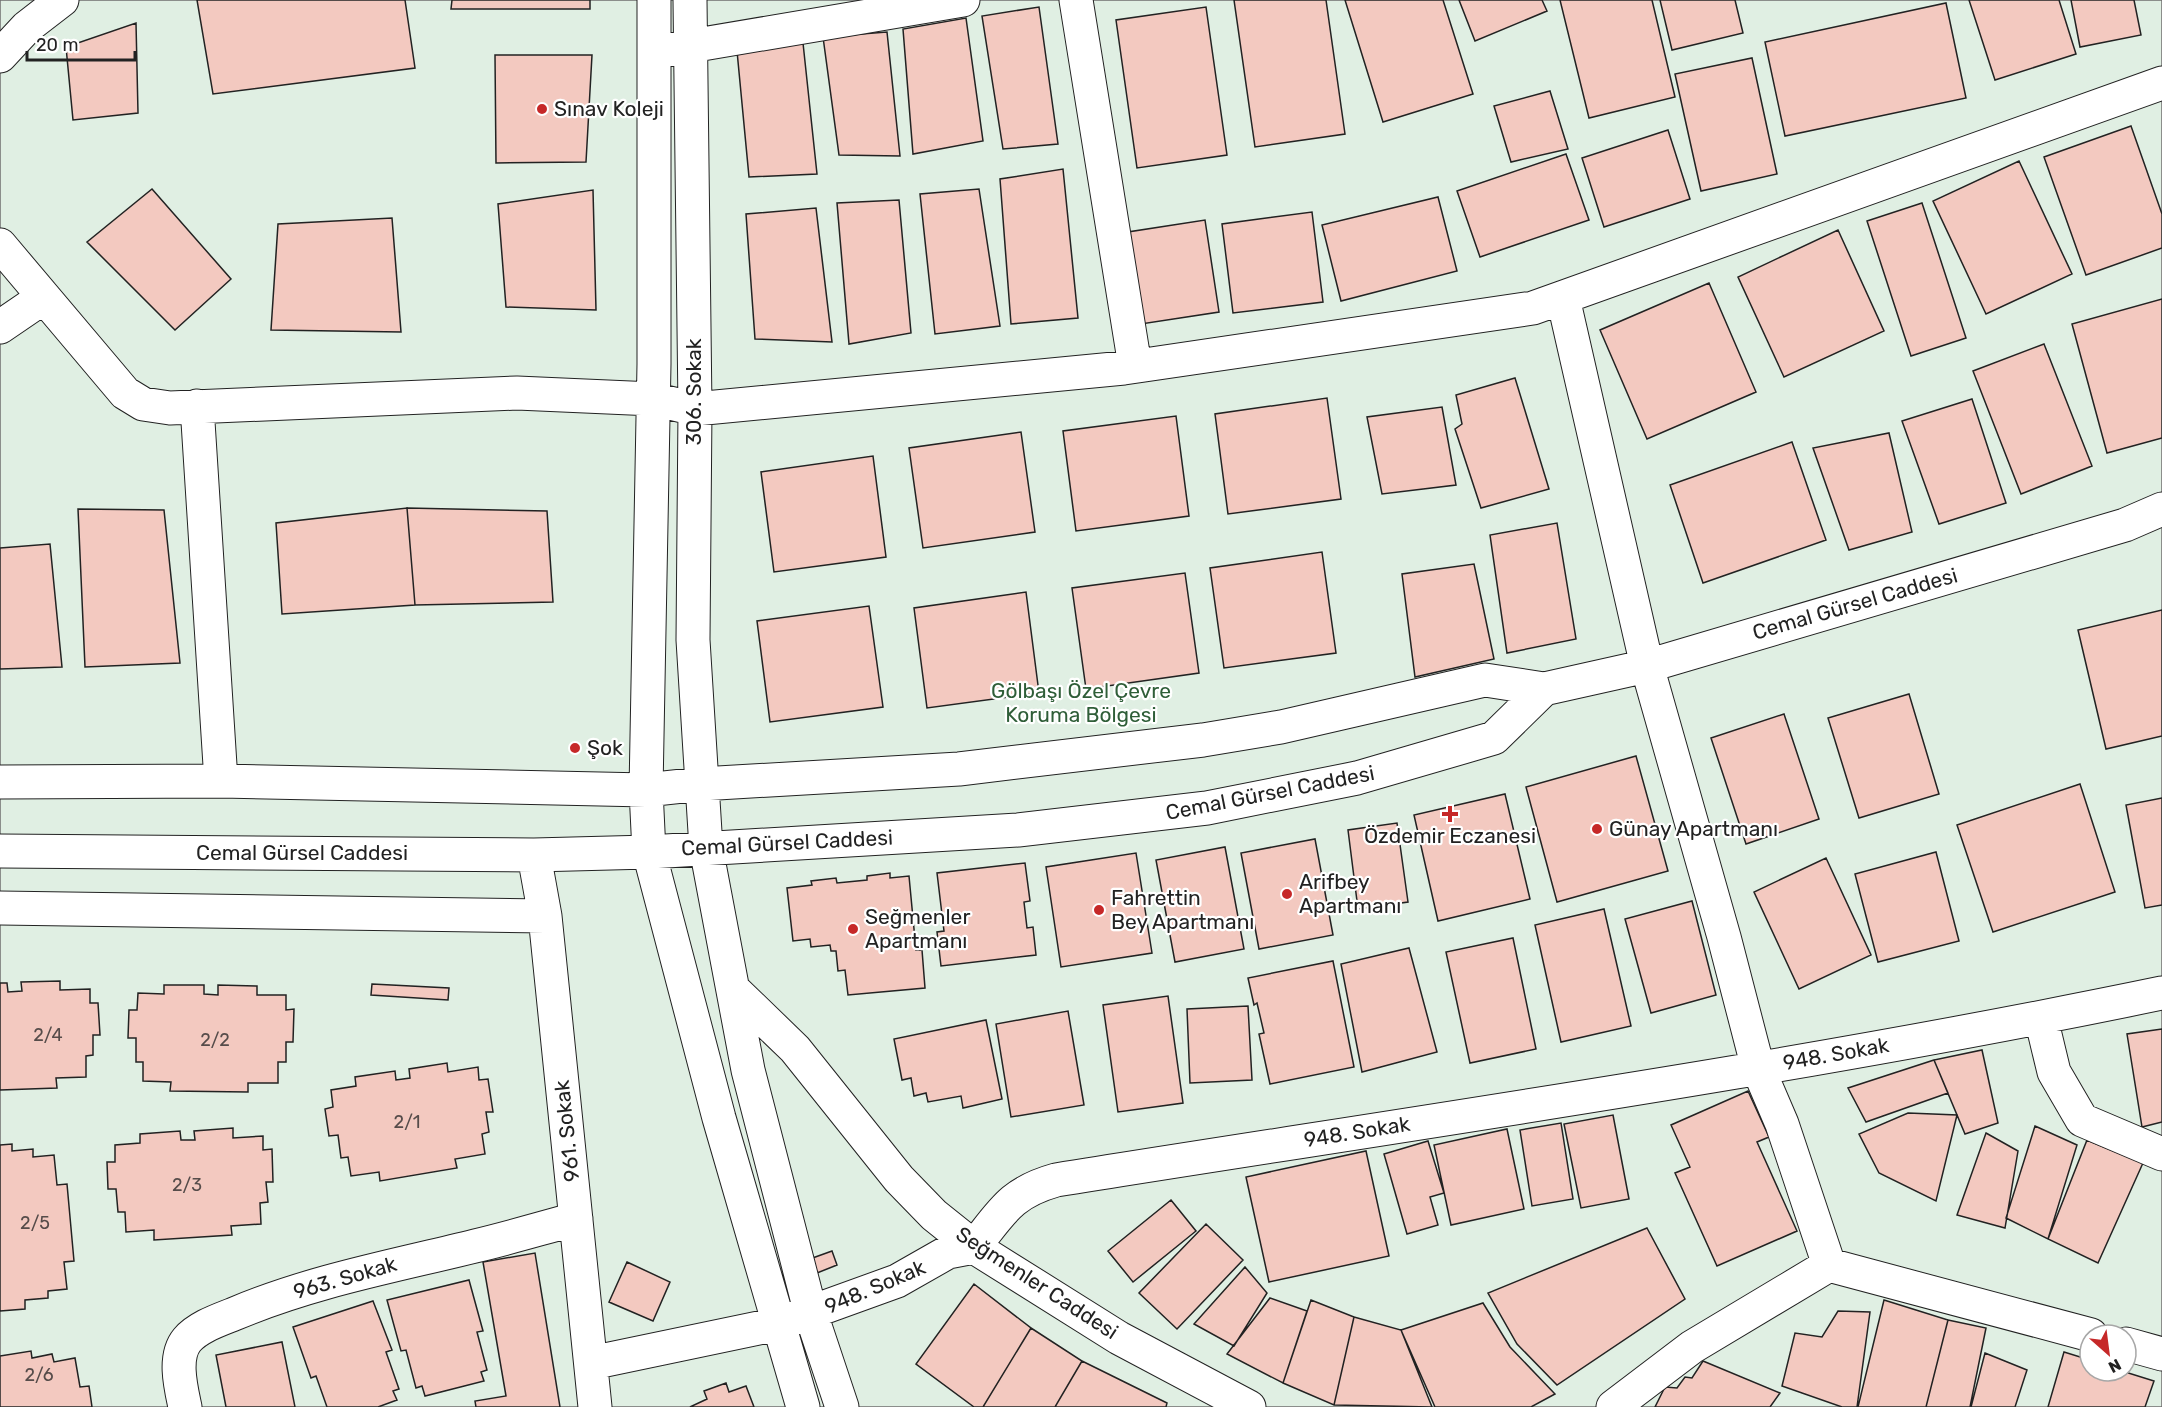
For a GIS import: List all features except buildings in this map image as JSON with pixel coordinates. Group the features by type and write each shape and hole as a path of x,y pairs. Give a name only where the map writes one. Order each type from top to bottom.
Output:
{"street":[{"path":"0,56 27,27 62,0"},
{"path":"654,0 653,399 646,790 649,852 719,1118 803,1407"},
{"name":"306. Sokak","path":"690,0 695,409 693,640 706,848 748,1070 810,1314 842,1407"},
{"path":"654,52 963,0"},
{"path":"1076,0 1135,366"},
{"path":"0,245 124,393 143,404 170,408 517,393 653,399 695,409 1135,366 1533,308 2162,84"},
{"path":"0,327 44,297"},
{"path":"1563,298 1647,666 1724,937 1758,1068 1782,1124 1829,1265"},
{"path":"197,406 221,781"},
{"name":"Cemal Gürsel Caddesi","path":"0,782 221,781 646,790 701,784 959,769 1203,740 1281,727 1485,680 1544,689 1647,666 2124,525 2162,509"},
{"path":"2124,525 2162,524"},
{"name":"Cemal Gürsel Caddesi","path":"0,851 534,855 649,852 1018,830 1207,808 1358,778 1494,738 1544,689"},
{"name":"961. Sokak","path":"534,855 545,916 595,1407"},
{"path":"0,909 545,916"},
{"name":"Seğmenler Caddesi","path":"733,989 795,1049 899,1179 934,1215 974,1247 1119,1338 1249,1407"},
{"name":"948. Sokak","path":"591,1363 778,1324 897,1281 948,1252 974,1247 1013,1198 1038,1185 1056,1180 1758,1068 2041,1018 2162,993"},
{"path":"2041,1018 2054,1072 2082,1119 2162,1154"},
{"name":"963. Sokak","path":"185,1407 180,1383 180,1357 187,1341 210,1324 253,1306 381,1266 473,1246 576,1219"},
{"path":"1613,1407 1692,1347 1829,1265 2078,1332"},
{"path":"2138,1347 2162,1354"}],"green space":[{"name":"Gölbaşı Özel Çevre Koruma Bölgesi","path":"0,0 2162,0 2162,1407 0,1407"}],"place":[{"name":"Sınav Koleji","path":"542,109"},
{"name":"Şok","path":"575,748"},
{"name":"Özdemir Eczanesi","path":"1450,814"},
{"name":"Günay Apartmanı","path":"1597,829"},
{"name":"Arifbey Apartmanı","path":"1287,894"},
{"name":"Fahrettin Bey Apartmanı","path":"1099,910"},
{"name":"Seğmenler Apartmanı","path":"853,929"}]}
